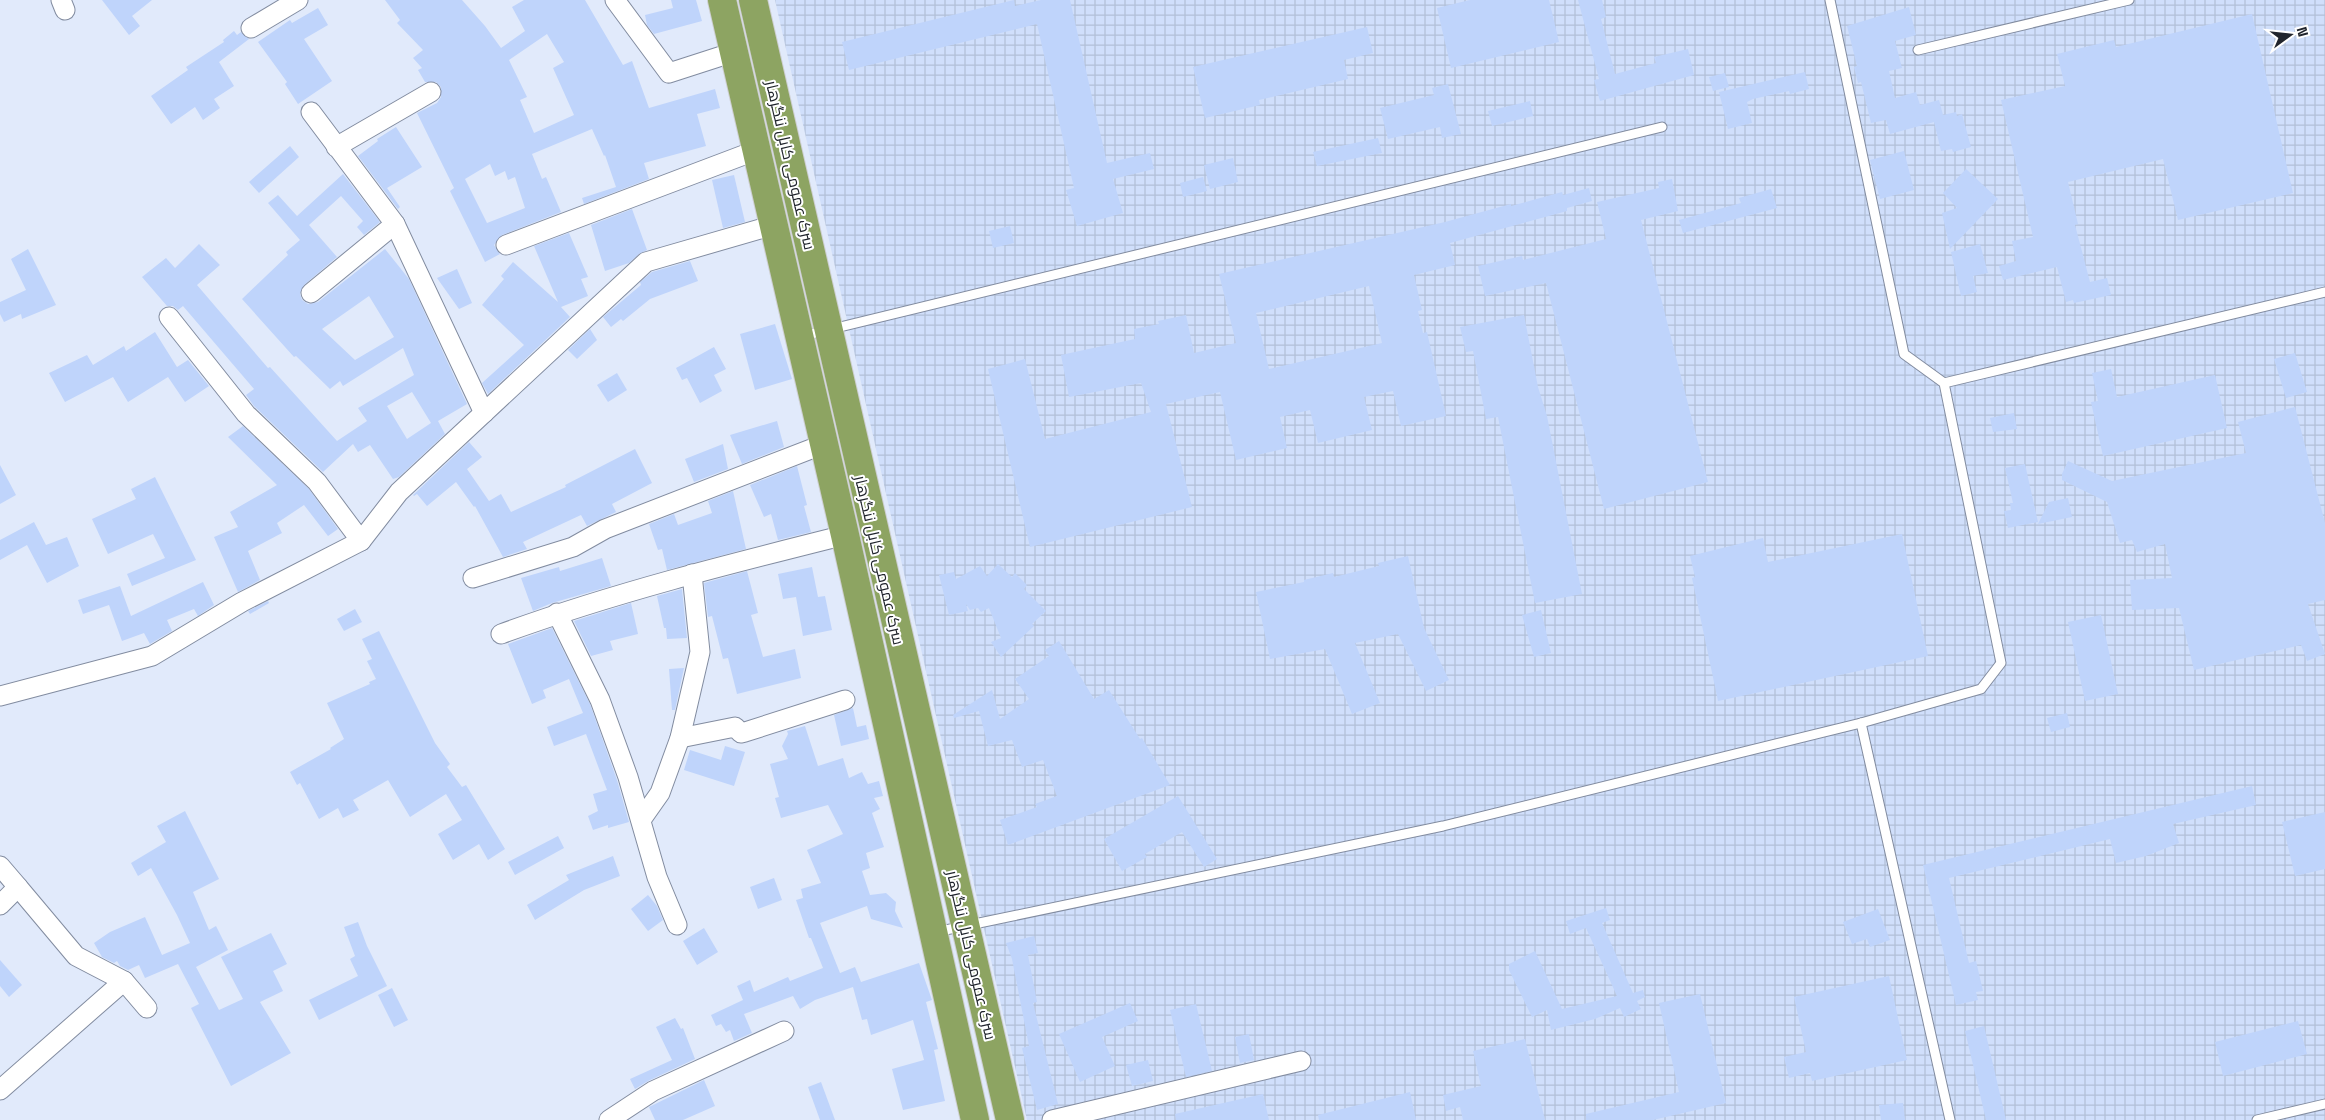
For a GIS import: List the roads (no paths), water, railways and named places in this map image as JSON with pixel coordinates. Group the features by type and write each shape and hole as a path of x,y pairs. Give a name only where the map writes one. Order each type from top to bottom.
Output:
{"highway":[{"name":"سرک عمومی کابل ننگرهار","path":"722,0 845,535 974,1120"},
{"name":"سرک عمومی کابل ننگرهار","path":"753,0 866,500 1010,1120"}],"street":[{"path":"251,28 298,0"},
{"path":"615,0 669,73 734,52"},
{"path":"336,147 431,92"},
{"path":"311,112 395,224 484,413"},
{"path":"506,245 757,150"},
{"path":"311,293 395,224"},
{"path":"0,696 152,656 242,602 361,541 399,492 646,262 774,225"},
{"path":"169,317 246,414 317,482 361,541"},
{"path":"473,578 572,547 605,529 824,444"},
{"path":"501,634 557,614 692,574 845,535"},
{"path":"641,820 660,793 680,738 700,652 692,574"},
{"path":"557,614 600,700 628,777 657,877 677,925"},
{"path":"680,738 735,728 741,733 845,700"},
{"path":"0,866 76,956 124,981 147,1008"},
{"path":"0,905 18,887"},
{"path":"0,1090 124,981"},
{"path":"609,1120 653,1091 784,1031"},
{"path":"1052,1120 1301,1061"}],"lane":[{"path":"933,933 1443,826 1861,723 1981,689 2001,663 1944,383 1904,354 1830,0"},
{"path":"1918,50 2129,0"},
{"path":"800,337 1662,127"},
{"path":"1944,383 2325,292"},
{"path":"1861,723 1950,1120"},
{"path":"2257,1120 2325,1104"}]}
